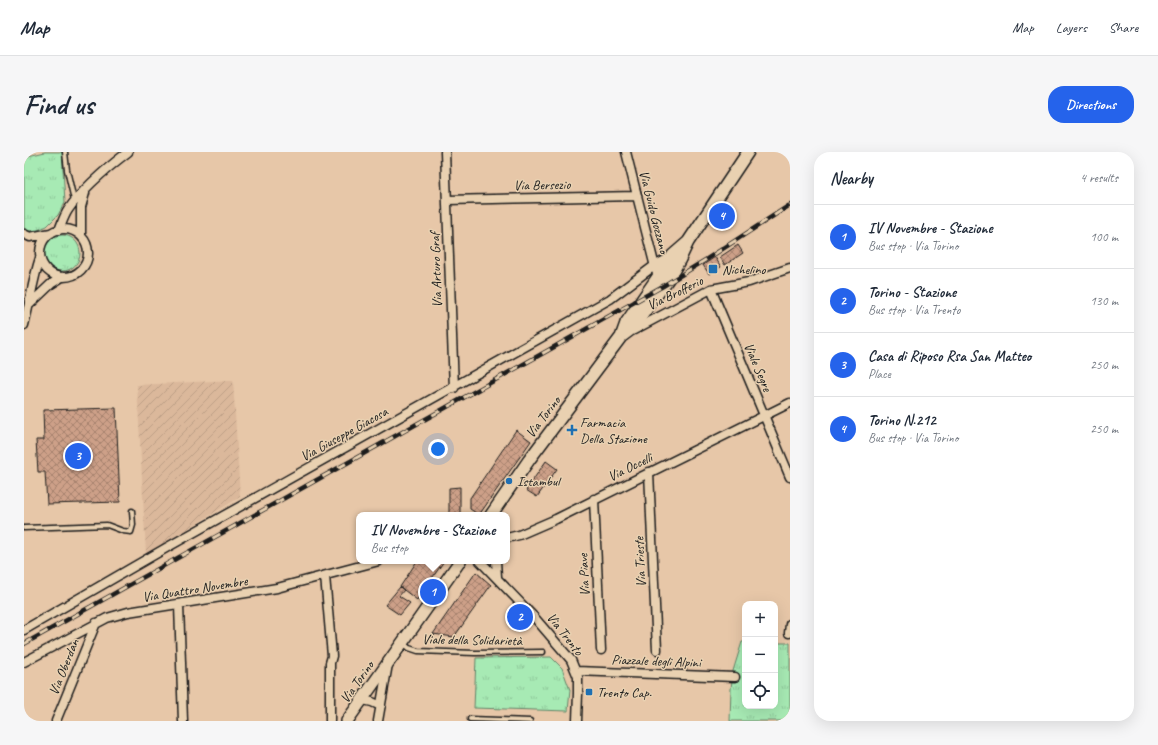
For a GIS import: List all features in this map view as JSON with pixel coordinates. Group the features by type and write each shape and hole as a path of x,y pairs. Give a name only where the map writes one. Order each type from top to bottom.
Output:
{"main road":[{"name":"Via Torino","path":"493,512 529,460 621,337 641,322 671,275 688,242 748,152"},
{"name":"Via Torino","path":"621,337 626,323 673,255 688,242"},
{"name":"Via Torino","path":"347,721 458,564"}],"street":[{"path":"24,325 30,304 42,243 55,231 68,210 108,166 128,152"},
{"name":"Via Arturo Graf","path":"445,152 454,388"},
{"name":"Via Guido Gozzano","path":"626,152 658,278"},
{"path":"81,236 81,207 86,190"},
{"name":"Via Bersezio","path":"447,200 637,196"},
{"path":"27,235 71,230 81,236 88,246 89,251 87,263 84,268 74,276 56,276 46,269 40,258"},
{"path":"27,235 40,249"},
{"name":"Via Giuseppe Giacosa","path":"24,630 610,299 654,266 673,255"},
{"name":"Via Brofferio","path":"641,322 711,290 749,282 790,268"},
{"path":"30,304 46,288 62,277"},
{"name":"Viale Segre","path":"711,290 790,477"},
{"name":"Via Occelli","path":"510,539 556,519 790,403"},
{"name":"Via Trieste","path":"649,472 657,650"},
{"name":"Via Piave","path":"594,499 601,650"},
{"name":"Via Quattro Novembre","path":"24,662 96,623 128,612 277,588 368,564"},
{"name":"Via Trento","path":"483,564 534,617 571,660 576,671 578,693 577,721"},
{"path":"496,564 497,577"},
{"path":"325,576 332,656 330,663 330,721"},
{"path":"178,605 183,721"},
{"name":"Via Oberdan","path":"56,721 96,623"},
{"path":"789,634 790,624"},
{"path":"378,721 388,664"},
{"name":"Piazzale degli Alpini","path":"576,671 735,677"},
{"path":"363,700 381,706"}],"lane":[{"path":"65,152 67,170 75,202"},
{"path":"24,528 107,525 123,531 131,532 133,526 132,511"},
{"name":"Viale della Solidarietà","path":"403,643 409,648 418,651 475,653 543,652"},
{"path":"470,718 530,721"}],"shaded area":[{"path":"233,380 240,497 146,554 137,385"}],"green space":[{"path":"45,152 62,152 65,202 58,215 47,226 38,230 29,231 24,228 24,157"},
{"path":"62,235 72,238 77,243 80,253 77,263 72,268 62,271 52,268 47,263 44,253 47,243 52,238"},
{"path":"742,642 742,709 778,709 778,643 790,643 790,721 730,721 733,671"},
{"path":"551,657 562,668 570,690 568,711 474,708 476,658"}],"building":[{"path":"738,245 743,253 725,265 720,257"},
{"path":"715,257 721,267 709,274 703,265"},
{"path":"116,408 120,502 47,504 45,472 38,472 36,440 44,440 43,410"},
{"path":"516,430 531,441 481,512 474,512 470,509 470,498"},
{"path":"546,461 557,469 537,497 526,490"},
{"path":"460,487 460,512 449,512 449,488"},
{"path":"415,564 442,564 417,600 400,587"},
{"path":"476,572 491,585 454,637 433,634"},
{"path":"400,587 404,590 399,596 410,603 400,615 385,605"}],"railway":[{"path":"24,644 663,286 790,205"}],"place":[{"name":"Torino N.212","path":"722,216"},
{"name":"Nichelino","path":"713,269"},
{"name":"Farmacia Della Stazione","path":"572,430"},
{"name":"Casa di Riposo Rsa San Matteo","path":"78,456"},
{"name":"Istambul","path":"509,481"},
{"name":"IV Novembre - Stazione","path":"433,592"},
{"name":"Torino - Stazione","path":"520,617"},
{"name":"Trento Cap.","path":"589,692"}]}
